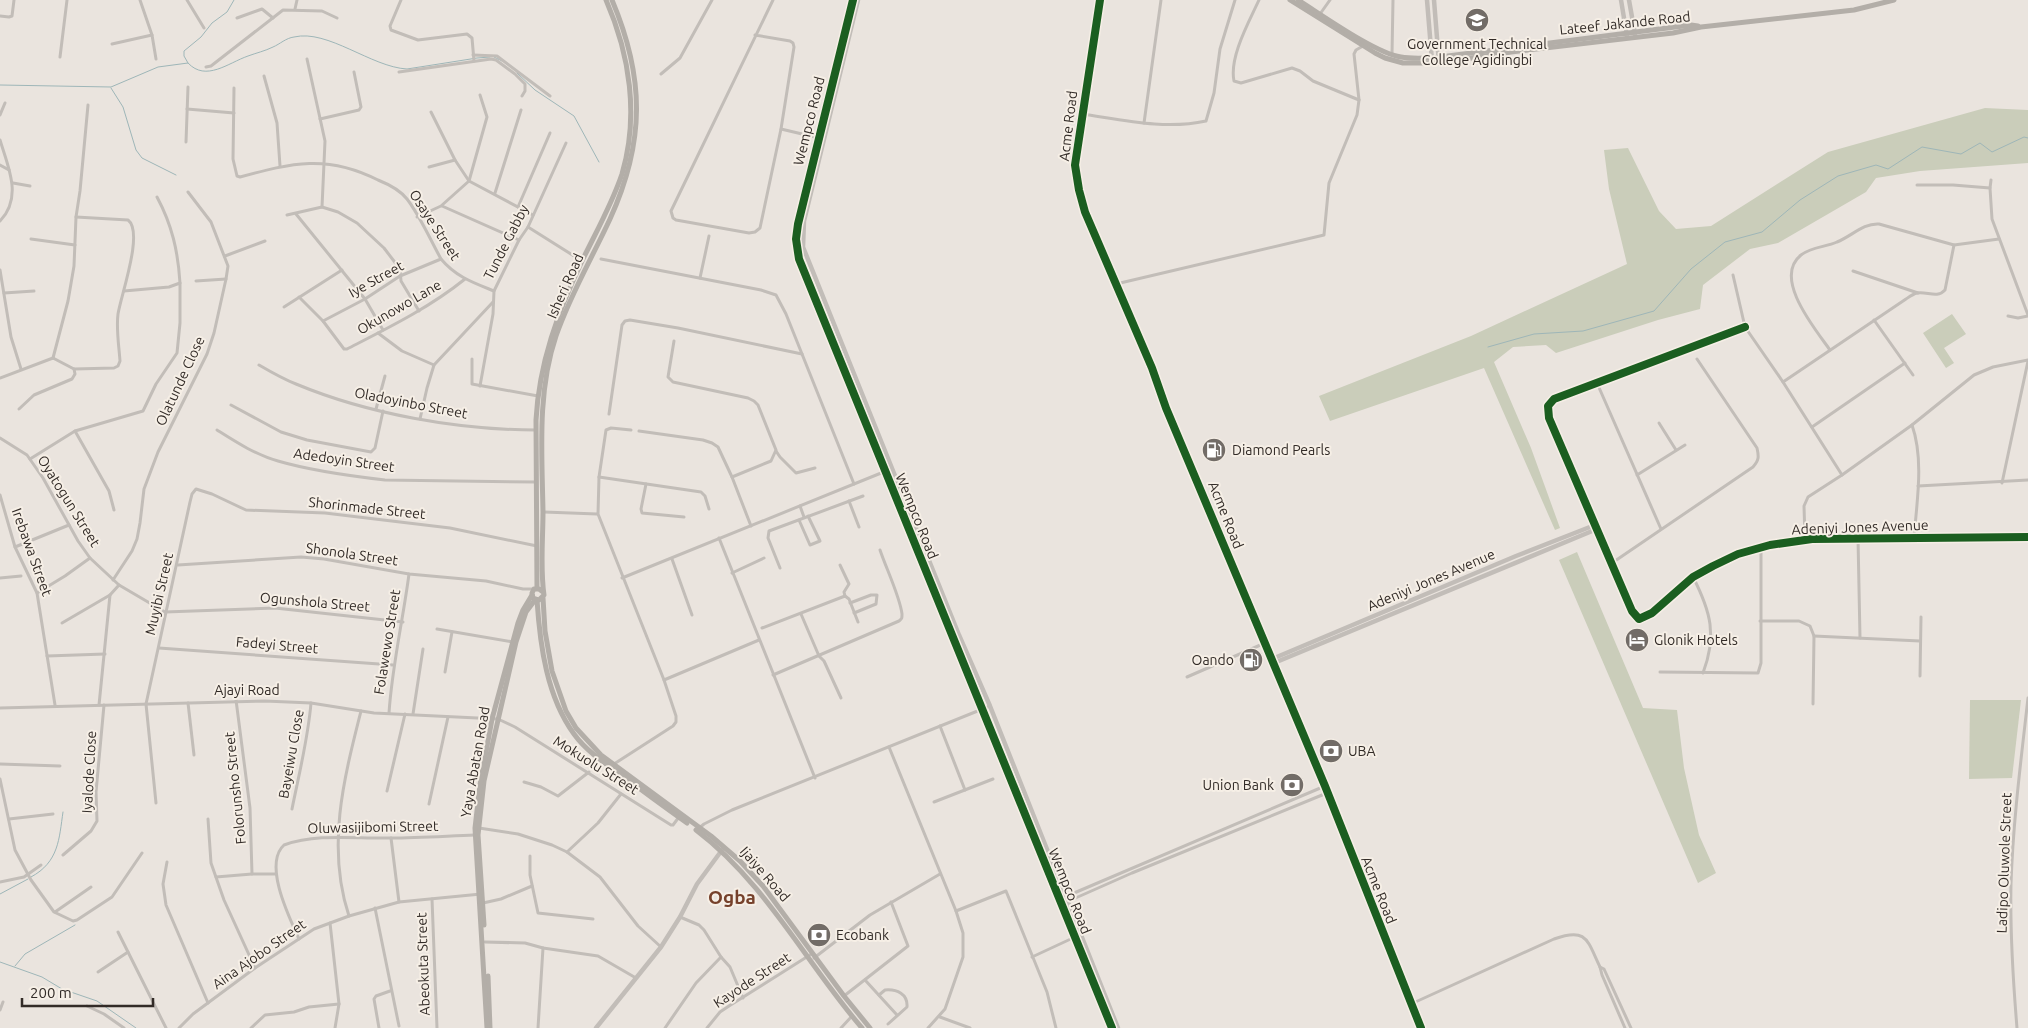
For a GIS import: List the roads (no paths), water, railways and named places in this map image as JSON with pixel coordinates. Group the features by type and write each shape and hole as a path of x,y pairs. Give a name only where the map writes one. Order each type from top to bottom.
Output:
{"main road":[{"name":"Isheri Road","path":"606,0 628,69 631,121 626,157 619,183 582,261 554,334 538,396 536,430 538,546 536,594 543,653 559,709 584,746 612,766"},
{"name":"Isheri Road","path":"536,594 543,512 543,405 554,334 628,176 633,148 637,112 636,83 630,53 612,0"},
{"name":"Lateef Jakande Road","path":"1290,0 1364,46 1385,58 1398,62 1439,60 1511,52 1635,35 1854,10 1894,0"},
{"name":"Lateef Jakande Road","path":"1298,0 1370,44 1392,55 1432,60"},
{"name":"Yaya Abatan Road","path":"489,1028 476,835 495,719 509,678 514,642 526,612 536,594"},
{"name":"Ijaiye Road","path":"612,766 679,817 698,829"},
{"name":"Ijaiye Road","path":"612,766 740,861 763,886 862,1028"},
{"name":"Yaya Abatan Road","path":"480,894 485,942 489,1028"},
{"name":"Ijaiye Road","path":"812,957 870,1028"}],"street":[{"path":"0,16 12,16 14,0"},
{"path":"60,57 67,0"},
{"path":"140,0 152,35 156,59"},
{"path":"187,0 204,28"},
{"path":"294,9 296,0"},
{"path":"402,0 390,26 391,30 418,40 467,34 472,38 473,58"},
{"path":"661,74 680,58 712,0"},
{"path":"756,35 790,41 794,47 781,129 760,228 756,232 749,233 676,220 673,218 671,211 756,35 774,0"},
{"name":"Wempco Road","path":"853,0 806,187 796,239 799,259 983,709 1118,1028"},
{"name":"Wempco Road","path":"858,0 804,221 802,247 891,469 990,706 1062,898"},
{"name":"Acme Road","path":"1100,0 1075,164 1085,212 1149,360 1166,408 1325,786 1421,1028"},
{"path":"1144,123 1161,0"},
{"path":"1082,114 1144,123 1179,125 1206,121 1214,93 1220,49 1235,0"},
{"path":"1259,0 1242,38 1237,56 1234,81 1241,83 1292,68 1300,71 1313,81 1359,100"},
{"path":"1320,14 1330,0"},
{"path":"1392,55 1393,0"},
{"path":"1428,0 1432,60"},
{"path":"1434,0 1439,60"},
{"path":"1621,0 1627,36"},
{"path":"1629,0 1635,35"},
{"path":"1622,8 1630,6"},
{"path":"237,18 262,9 267,11 273,18"},
{"path":"206,67 211,66 284,10 322,11 337,18"},
{"path":"112,44 152,35"},
{"path":"1115,284 1324,235 1329,183 1357,114 1359,100 1354,54 1356,50 1364,46"},
{"path":"399,72 429,69 473,58 497,56 550,96"},
{"path":"473,58 496,60 515,74 525,84 525,91 522,96"},
{"path":"306,59 325,141 322,207"},
{"path":"320,119 358,110 361,107 354,72"},
{"path":"264,76 277,123 280,166"},
{"path":"186,142 188,87"},
{"path":"187,109 234,114 234,88"},
{"path":"417,217 441,206 469,181 487,117 480,95"},
{"path":"0,115 5,103"},
{"path":"53,358 68,301 88,105"},
{"path":"495,193 521,110"},
{"path":"431,112 455,160 469,181 495,193 533,215"},
{"name":"Osaye Street","path":"234,114 233,159 236,173 240,177 280,166 324,162 358,170 387,184 407,198 441,259 455,274 494,291"},
{"path":"781,129 819,138"},
{"path":"518,207 550,133"},
{"path":"0,140 13,183 9,209 0,221"},
{"name":"Tunde Gabby","path":"480,386 493,314 494,291 519,240 528,227 566,143"},
{"path":"429,167 455,160"},
{"path":"0,165 10,170"},
{"path":"1991,180 1992,220 2028,315 2018,318 2008,316"},
{"path":"13,183 30,186"},
{"path":"1917,184 1990,188"},
{"path":"806,187 812,188"},
{"name":"Olatunde Close","path":"113,580 132,551 137,539 144,488 158,452 207,354 214,334 226,279 228,266 211,222 188,192"},
{"path":"30,459 74,431 143,411 156,384 177,353 180,323 179,258 168,218 157,197"},
{"path":"441,206 519,240"},
{"path":"287,215 322,207 338,212 357,223 384,248 400,269 401,281 418,311"},
{"path":"296,214 365,299 383,330"},
{"path":"0,378 21,368 53,358 74,369 86,370 118,366 120,362 118,315 134,243 131,222 128,220 76,217"},
{"path":"1830,350 1802,310 1794,293 1793,269 1801,255 1810,250 1836,242 1871,224 1879,224 1954,245 1999,239"},
{"path":"528,227 582,261"},
{"path":"700,278 708,236"},
{"path":"31,239 75,245"},
{"path":"225,256 265,240"},
{"path":"1853,271 1918,293 1938,295 1945,290 1954,245"},
{"name":"Iye Street","path":"323,321 365,299 400,276 441,259"},
{"path":"601,259 776,294 854,484"},
{"path":"0,270 11,337 21,368"},
{"path":"284,306 342,270"},
{"path":"1733,275 1745,327 1783,382 1842,475"},
{"path":"196,281 226,279"},
{"name":"Okunowo Lane","path":"323,321 342,346 347,349 418,311 449,292 465,279"},
{"path":"124,291 170,287 180,283"},
{"path":"4,293 34,291"},
{"path":"1783,382 1874,320 1918,293"},
{"path":"299,297 323,321"},
{"path":"420,419 434,366 493,302"},
{"path":"609,414 622,325 625,321 630,320 678,328 802,354"},
{"path":"1874,320 1913,375"},
{"path":"1596,527 1547,412 1548,406 1554,399 1745,327"},
{"path":"378,333 402,352 434,366"},
{"path":"674,341 668,377 670,380 754,401 758,405 780,457 796,473 815,468"},
{"path":"472,359 471,382 474,385 538,396"},
{"path":"1612,564 1753,467 1759,457 1757,448 1697,359"},
{"path":"1805,540 1805,501 1808,497 1912,425 1974,376 1993,367 2028,360 2002,483"},
{"path":"1812,427 1904,364"},
{"name":"Oladoyinbo Street","path":"259,365 311,390 360,407 457,425 536,430"},
{"path":"19,409 34,395 72,379 75,374 74,369"},
{"path":"376,409 386,376"},
{"path":"1597,383 1661,529"},
{"path":"231,405 280,432 371,452 375,448 383,411"},
{"path":"1659,423 1676,450"},
{"path":"1912,425 1916,439 1918,486 1914,537"},
{"path":"612,766 673,726 676,722 676,716 664,680 598,514 599,477 606,430 611,428 631,430"},
{"name":"Adedoyin Street","path":"217,430 250,450 278,461 366,478 385,480 537,482"},
{"path":"74,431 109,491 114,510"},
{"path":"639,432 712,442 718,447 751,526"},
{"name":"Oyatogun Street","path":"0,438 27,455 90,558 119,585 165,612"},
{"path":"0,446 4,441"},
{"path":"1637,475 1685,445"},
{"path":"732,477 771,461 776,450"},
{"path":"622,578 891,469"},
{"path":"599,477 701,492 705,496 709,509"},
{"path":"1918,486 2002,483 2028,480"},
{"path":"646,484 641,509 642,513 684,517"},
{"name":"Shorinmade Street","path":"196,489 212,494 246,510 325,513 450,528 538,546"},
{"name":"Muyibi Street","path":"156,803 146,704 165,612 178,565 190,502 192,494 196,489"},
{"name":"Irebawa Street","path":"0,495 15,547 36,593 55,705"},
{"path":"780,568 768,534 769,532 806,516 863,496"},
{"path":"849,501 859,527"},
{"path":"799,520 810,545 820,541 800,506"},
{"path":"543,512 598,514"},
{"path":"15,547 69,524"},
{"name":"Adeniyi Jones Avenue","path":"1273,661 1516,556 1596,527 1632,611 1639,619 1652,613 1693,577 1738,554 1761,548 1805,540 1914,537 2028,537"},
{"path":"719,538 772,675 815,778"},
{"path":"1858,538 1860,638"},
{"path":"1660,672 1758,673 1761,663 1761,548"},
{"path":"772,675 902,618 880,550"},
{"name":"Shonola Street","path":"178,565 300,557 324,559 409,574 486,581 523,589 536,594"},
{"path":"36,593 65,576 90,558"},
{"path":"732,573 764,558"},
{"path":"672,559 692,615"},
{"path":"840,565 849,584 844,592 845,596 858,622"},
{"name":"Folawewo Street","path":"388,713 393,665 403,622 409,574"},
{"path":"0,578 21,576"},
{"path":"1693,577 1704,600 1711,629 1710,650 1703,673"},
{"path":"62,623 110,595 119,585"},
{"path":"99,705 110,595"},
{"path":"850,603 871,595 877,595 876,604 854,614"},
{"path":"762,628 845,596"},
{"name":"Ogunshola Street","path":"165,612 275,608 403,622"},
{"path":"801,614 819,656 824,661 841,698"},
{"path":"1920,676 1921,617"},
{"path":"1760,621 1799,621 1805,622 1810,626 1814,636 1813,704"},
{"path":"437,629 514,642"},
{"path":"445,672 452,632"},
{"path":"1814,636 1920,641"},
{"path":"664,680 759,640"},
{"path":"1187,677 1265,643"},
{"name":"Fadeyi Street","path":"159,648 393,665"},
{"path":"413,714 423,650"},
{"path":"47,656 105,654"},
{"name":"Ladipo Oluwole Street","path":"2016,1028 2011,885 2028,698"},
{"name":"Ajayi Road","path":"0,708 236,700 311,703 361,711 495,719"},
{"name":"Folorunsho Street","path":"236,700 250,808 252,874"},
{"path":"188,703 194,755"},
{"name":"Bayeiwu Close","path":"292,809 308,732 311,703"},
{"name":"Iyalode Close","path":"63,856 91,832 97,821 96,792 104,705"},
{"path":"698,829 732,810 990,706"},
{"path":"348,916 340,880 338,838 341,799 361,711"},
{"path":"387,791 405,714"},
{"path":"429,804 448,717"},
{"name":"Mokuolu Street","path":"495,719 515,727 671,825 679,817"},
{"path":"940,726 965,790"},
{"path":"889,747 956,911 963,933 963,957 946,1009 928,1028"},
{"path":"0,764 60,766"},
{"path":"524,782 541,787 558,796 589,772"},
{"path":"0,779 15,850 30,877 54,912 77,920 112,896 142,853"},
{"path":"934,802 993,780"},
{"path":"1062,898 1325,786"},
{"path":"1065,903 1327,793"},
{"path":"567,852 598,823 622,794"},
{"path":"1272,809 1274,815"},
{"path":"9,819 53,814"},
{"path":"208,819 209,853 216,877 255,968"},
{"path":"477,828 518,834 567,852 600,877 638,926 661,947"},
{"name":"Oluwasijibomi Street","path":"299,939 283,903 276,874 279,852 284,845 305,840 338,838 476,835"},
{"path":"391,838 399,902"},
{"path":"596,1028 661,947 680,917 697,884 724,849"},
{"path":"530,856 530,874 538,913 593,919"},
{"path":"167,862 164,884 166,905 208,1003"},
{"path":"0,882 30,877 41,865"},
{"path":"216,877 276,874"},
{"name":"Kayode Street","path":"707,1028 720,1012 812,957 870,915 940,874"},
{"path":"482,903 501,899 532,886"},
{"path":"54,912 91,887"},
{"path":"956,911 1006,890 1047,992 1056,1028"},
{"name":"Aina Ajobo Street","path":"179,1028 193,1014 255,968 314,929 348,916 399,902 480,894"},
{"name":"Abeokuta Street","path":"432,899 437,1028"},
{"path":"844,996 908,946 891,902"},
{"name":"Wempco Road","path":"1065,903 1076,937 1112,1028"},
{"path":"375,908 390,991 399,1026"},
{"path":"680,917 699,925 734,975 743,998"},
{"path":"330,923 339,1004 335,1028"},
{"path":"118,932 166,1028"},
{"path":"1411,1004 1565,935 1575,933 1585,938 1600,966 1604,969 1631,1028"},
{"path":"1032,957 1076,937"},
{"path":"485,942 525,943 543,948 598,956 636,978"},
{"path":"538,1028 543,948"},
{"path":"98,972 128,952"},
{"path":"665,1028 696,984 721,957"},
{"path":"1600,966 1600,972 1625,1028"},
{"path":"865,980 897,1015"},
{"path":"1608,991 1612,988"},
{"path":"879,995 885,990 902,993 906,998 907,1007 888,1024"},
{"path":"379,1028 374,999 376,996 390,991"},
{"path":"0,1010 3,1002"},
{"path":"251,1028 265,1015 339,1004"},
{"path":"88,1006 104,1014 124,1028"},
{"path":"841,1028 852,1016"},
{"path":"940,1017 970,1028"}],"waterway":[{"path":"188,63 184,56 184,51 201,37 212,23 227,12 234,0"},
{"path":"0,85 111,87 158,67 188,63 202,71 210,71 288,39 307,36 321,38 379,62 407,69 490,57"},
{"path":"494,57 502,61"},
{"path":"517,73 535,90 574,116 599,162"},
{"path":"111,88 123,107 136,150 142,158 176,175"},
{"path":"1488,347 1534,334 1583,331 1654,311 1691,269 1725,242 1762,232 1800,200 1838,176 1876,165 1888,169 1922,147 1961,154 1980,143 1992,152 2024,137 2028,138"},
{"path":"31,877 47,864 56,849 63,812"},
{"path":"0,894 28,879"},
{"path":"15,966 25,954 75,925"},
{"path":"0,962 42,977 62,989 97,1001 136,1028"}],"place":[{"name":"Government Technical College Agidingbi","path":"1477,20"},
{"name":"Diamond Pearls","path":"1214,450"},
{"name":"Glonik Hotels","path":"1637,640"},
{"name":"Oando","path":"1251,660"},
{"name":"UBA","path":"1331,751"},
{"name":"Union Bank","path":"1292,785"},
{"name":"Ecobank","path":"819,935"}],"district":[{"name":"Ogba","path":"732,897"}]}
